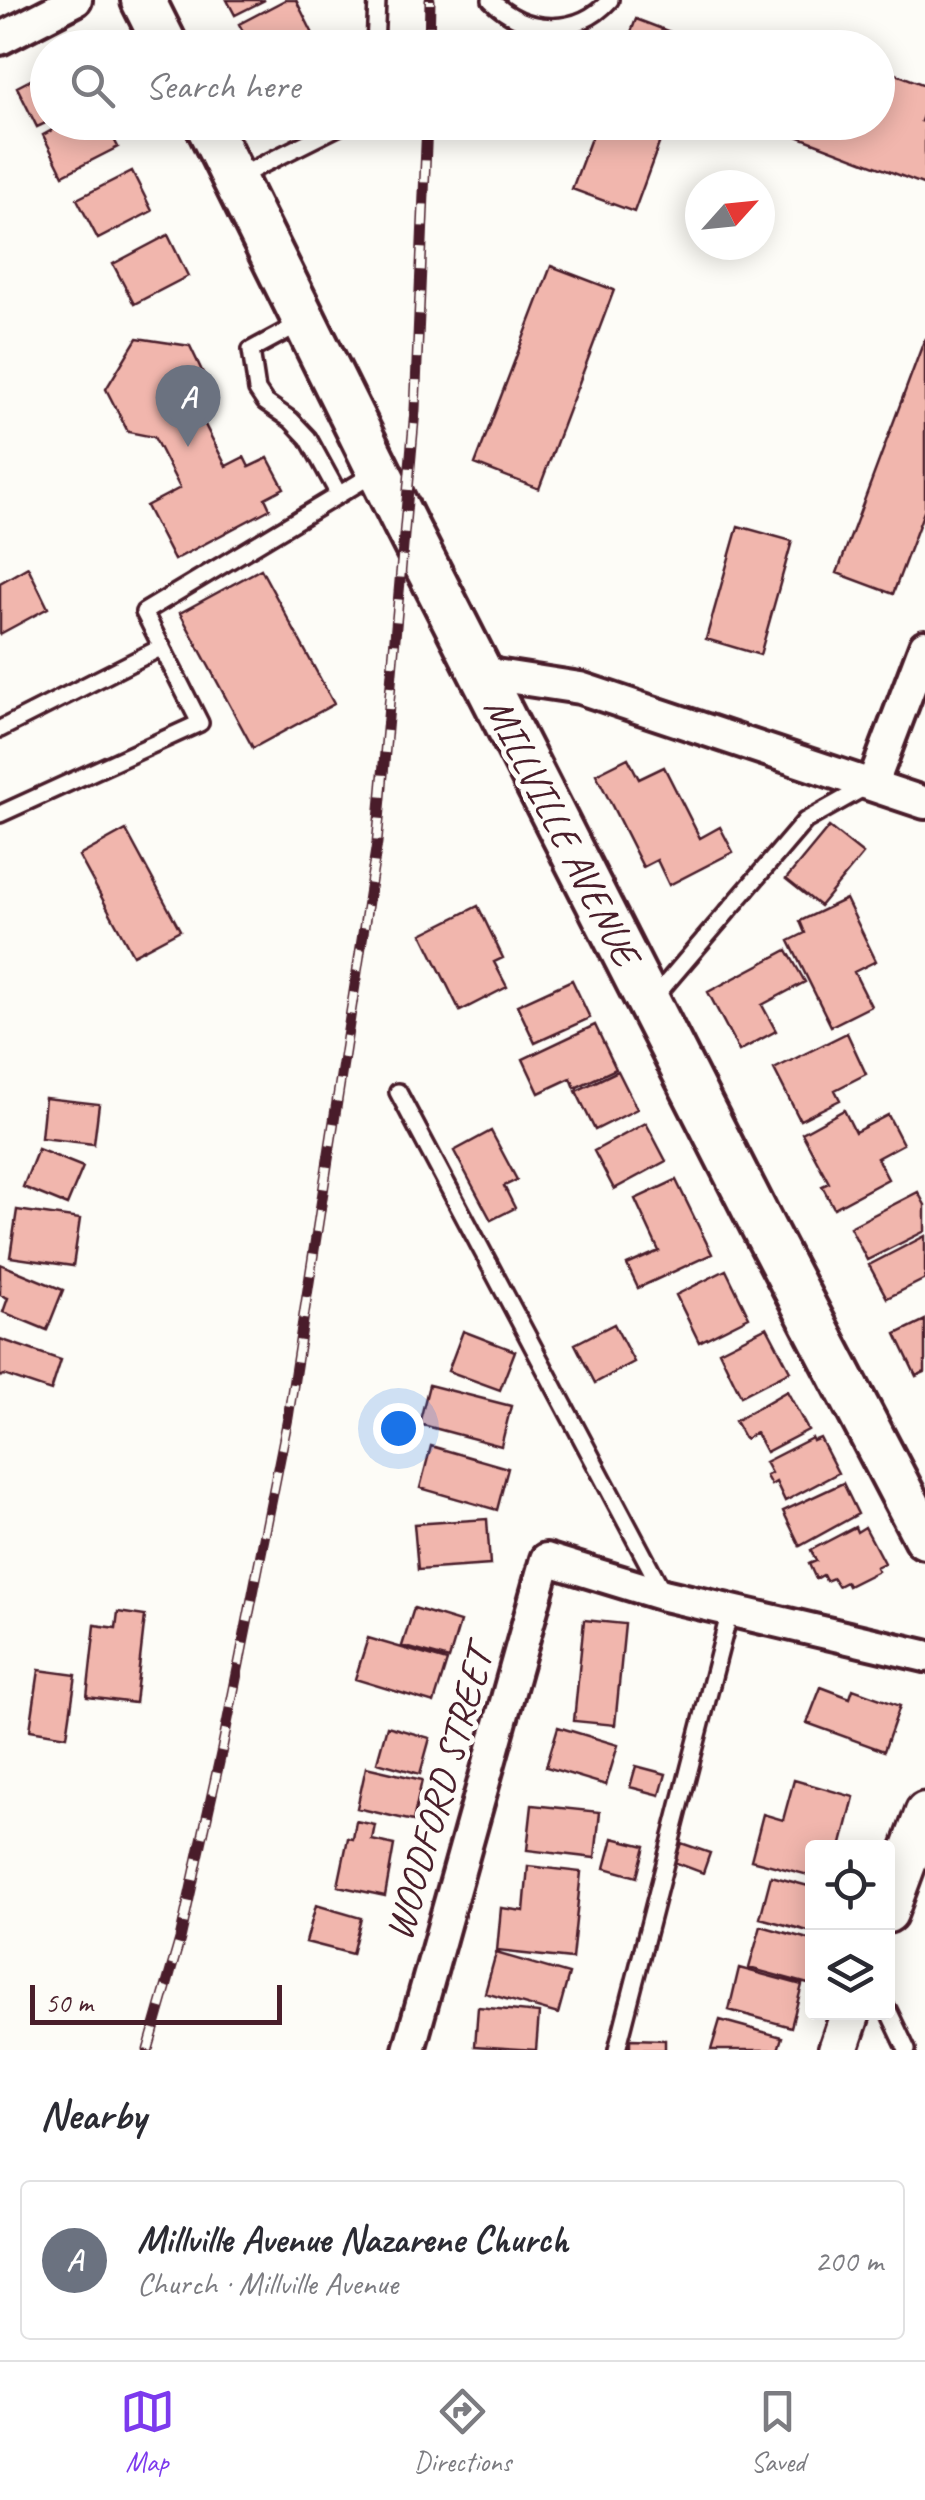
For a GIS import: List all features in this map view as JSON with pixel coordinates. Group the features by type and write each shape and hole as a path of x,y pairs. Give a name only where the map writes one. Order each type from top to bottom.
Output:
{"main road":[{"path":"143,0 158,30"},
{"name":"MILLVILLE AVENUE","path":"215,140 379,471 925,1538"}],"street":[{"path":"0,39 76,0"},
{"path":"873,783 925,646"},
{"path":"482,673 580,688 925,803"},
{"name":"WOODFORD STREET","path":"409,2050 546,1558 664,1595"},
{"path":"664,1595 925,1656"},
{"path":"895,1894 925,1812"},
{"path":"838,2050 848,2020"}],"lane":[{"path":"376,30 377,0"},
{"path":"491,0 512,16 540,28 576,26 598,13 610,0"},
{"path":"234,179 312,140"},
{"path":"304,322 251,350 257,390 264,402 291,420 308,438 338,493"},
{"path":"0,814 200,723 144,612 379,471"},
{"path":"0,729 162,648"},
{"path":"650,1003 805,821 873,783"},
{"path":"398,1092 664,1595"},
{"path":"617,2050 730,1610"},
{"path":"892,2020 906,2050"}],"building":[{"path":"227,0 265,0 235,15"},
{"path":"285,0 296,0 311,30 242,30 239,24"},
{"path":"636,19 665,30 632,30"},
{"path":"895,74 925,85 921,121 925,122 925,185 807,140 895,140"},
{"path":"30,80 30,113 17,87"},
{"path":"46,140 114,140 118,147 63,175"},
{"path":"590,140 660,140 634,212 572,189"},
{"path":"132,171 152,211 98,239 77,199"},
{"path":"168,235 188,276 134,304 113,264"},
{"path":"551,266 614,290 539,489 475,464"},
{"path":"137,338 190,346 213,394 200,415 226,466 244,457 249,467 268,458 284,488 265,498 270,509 174,560 146,506 180,488 154,437 128,432 106,389"},
{"path":"925,338 925,509 893,594 837,573"},
{"path":"738,526 792,541 760,655 706,639"},
{"path":"28,567 48,608 0,634 0,583"},
{"path":"261,569 334,704 253,748 180,613"},
{"path":"628,758 639,779 664,767 700,838 720,827 733,852 669,885 657,860 643,867 596,774"},
{"path":"829,827 863,854 820,906 786,879"},
{"path":"126,830 180,930 133,955 79,856"},
{"path":"846,899 876,961 854,972 871,1006 831,1026 789,941 805,933 800,921"},
{"path":"478,906 503,958 494,962 507,987 460,1011 422,934"},
{"path":"787,950 805,982 762,1005 776,1031 739,1051 708,992"},
{"path":"572,980 590,1018 535,1043 517,1005"},
{"path":"595,1025 616,1069 575,1088 571,1078 539,1093 523,1059"},
{"path":"847,1033 866,1074 835,1090 840,1100 800,1120 774,1069"},
{"path":"618,1071 637,1109 595,1130 576,1091"},
{"path":"45,1098 99,1104 94,1144 41,1138"},
{"path":"844,1110 855,1132 888,1115 903,1144 877,1158 888,1179 834,1208 822,1186 829,1183 802,1133"},
{"path":"646,1123 666,1161 614,1189 594,1151"},
{"path":"491,1131 517,1180 504,1186 515,1208 491,1220 454,1151"},
{"path":"38,1149 83,1167 67,1205 23,1187"},
{"path":"676,1180 712,1254 638,1288 627,1265 659,1251 635,1199"},
{"path":"918,1192 925,1205 925,1231 867,1260 850,1227"},
{"path":"17,1210 80,1219 73,1266 10,1257"},
{"path":"925,1236 925,1279 887,1298 869,1265"},
{"path":"0,1264 63,1290 47,1330 3,1312 8,1298 0,1295"},
{"path":"726,1270 749,1317 699,1342 676,1295"},
{"path":"925,1320 925,1372 916,1376 896,1334"},
{"path":"614,1324 634,1362 595,1383 575,1344"},
{"path":"767,1327 790,1371 741,1396 719,1351"},
{"path":"463,1331 515,1351 500,1390 448,1371"},
{"path":"0,1339 61,1360 51,1391 0,1377"},
{"path":"429,1385 511,1406 501,1446 419,1424"},
{"path":"787,1391 808,1430 766,1452 756,1433 745,1439 735,1421"},
{"path":"812,1438 820,1438 838,1473 785,1501 776,1482 771,1485 766,1476 771,1473 765,1462"},
{"path":"431,1446 508,1468 497,1510 420,1488"},
{"path":"843,1483 858,1514 800,1546 783,1511"},
{"path":"487,1519 490,1565 418,1570 414,1524"},
{"path":"855,1527 857,1532 865,1527 884,1563 876,1567 878,1571 848,1586 846,1582 838,1586 833,1578 826,1581 823,1575 816,1579 809,1564 816,1561 811,1550"},
{"path":"414,1608 460,1622 449,1659 402,1646"},
{"path":"118,1612 145,1616 135,1703 87,1697 95,1625 116,1628"},
{"path":"584,1620 625,1624 615,1725 574,1721"},
{"path":"368,1638 447,1661 434,1703 355,1679"},
{"path":"39,1670 76,1675 67,1736 30,1730"},
{"path":"821,1687 850,1698 853,1689 900,1706 884,1751 807,1723"},
{"path":"387,1726 430,1738 420,1774 377,1762"},
{"path":"558,1727 618,1745 606,1785 546,1767"},
{"path":"636,1766 666,1774 660,1795 630,1787"},
{"path":"366,1767 422,1780 413,1821 357,1808"},
{"path":"794,1780 854,1797 843,1840 805,1840 805,1874 751,1860 763,1814 783,1820"},
{"path":"532,1805 600,1812 595,1858 527,1850"},
{"path":"356,1821 375,1825 372,1840 394,1845 385,1896 338,1886 348,1838 353,1839"},
{"path":"613,1838 645,1846 637,1877 605,1868"},
{"path":"681,1843 710,1853 703,1873 674,1862"},
{"path":"528,1866 581,1872 572,1959 497,1951 501,1908 524,1911"},
{"path":"771,1876 805,1885 805,1930 760,1918"},
{"path":"316,1905 361,1918 352,1954 306,1942"},
{"path":"761,1926 805,1938 805,1983 749,1968"},
{"path":"496,1953 569,1974 558,2014 485,1993"},
{"path":"739,1968 802,1985 791,2027 729,2010"},
{"path":"478,2007 539,2013 536,2050 475,2046"},
{"path":"720,2020 782,2037 778,2050 711,2050"},
{"path":"630,2039 665,2040 665,2050 630,2050"}],"railway":[{"path":"429,30 430,0"},
{"path":"148,2050 180,1939 288,1418 377,843 415,410 426,140"}],"place":[{"name":"Millville Avenue Nazarene Church","path":"188,447"}]}
